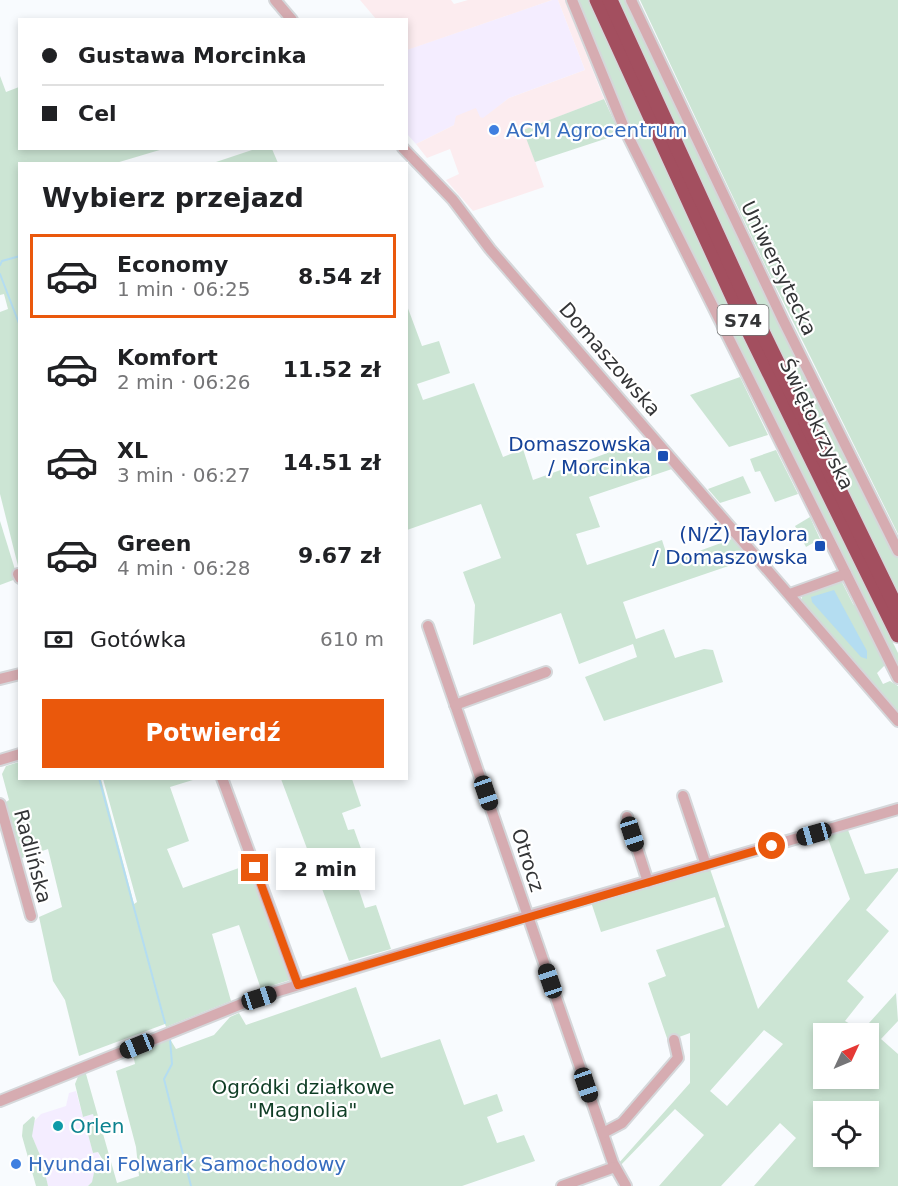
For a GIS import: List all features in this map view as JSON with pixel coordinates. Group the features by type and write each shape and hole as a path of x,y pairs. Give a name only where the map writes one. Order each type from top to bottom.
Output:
{"highway":[{"name":"Świętokrzyska","path":"597,0 742,317 898,635"},
{"name":"Świętokrzyska","path":"610,0 753,313 898,611"}],"street":[{"path":"275,0 290,18"},
{"path":"572,0 625,130 898,678"},
{"name":"Uniwersytecka","path":"631,0 778,309 898,551"},
{"name":"Domaszowska","path":"405,150 457,205 490,249 898,721"},
{"path":"790,594 846,574"},
{"name":"Otrocz","path":"428,626 616,1171 626,1186"},
{"path":"455,705 546,672"},
{"path":"0,679 18,674"},
{"path":"0,760 18,755"},
{"path":"223,780 298,985"},
{"path":"683,796 706,865"},
{"name":"Radlińska","path":"0,804 31,916"},
{"path":"0,1101 230,1009 298,985 898,809"},
{"path":"627,817 648,882"},
{"path":"603,1133 622,1123 678,1058 675,1040"},
{"path":"562,1186 616,1171"}],"shaded area":[{"path":"360,0 451,0 454,4 468,0 552,0 408,50 408,18 375,18"},
{"path":"552,0 558,0 585,70 509,98 483,119 480,117 454,125 416,144 408,135 408,49"},
{"path":"558,0 565,0 604,99 524,130 544,187 473,211 446,180 459,174 450,149 427,158 416,144 454,125 456,116 476,108 480,117 483,118 509,98 585,70"},
{"name":"Orlen","path":"76,1091 83,1117 93,1114 95,1120 85,1123 93,1153 98,1152 101,1161 104,1162 102,1168 96,1167 92,1182 88,1186 48,1186 42,1161 32,1136 32,1124 41,1114 66,1106 69,1093"}],"green space":[{"path":"576,0 590,0 715,278 898,653 898,670 635,140"},
{"path":"617,0 628,0 827,416 898,558 898,598 791,379"},
{"path":"640,0 898,0 898,534 766,267"},
{"path":"0,76 6,92 18,87 18,150 160,150 119,162 18,162 18,566 0,494 0,312 8,309 4,294 0,295"},
{"path":"604,99 620,134 535,162 523,130"},
{"path":"252,150 272,150 278,162 216,162"},
{"path":"408,308 422,346 439,341 450,373 417,384 423,400 474,383 503,457 523,449 533,480 646,439 672,469 589,497 600,527 576,534 587,565 662,540 669,562 732,539 749,559 623,602 636,639 664,629 675,658 704,649 713,650 723,682 604,721 585,677 637,657 633,644 579,664 561,613 473,645 475,605 463,572 501,558 481,504 408,530"},
{"path":"740,377 768,435 729,447 690,395"},
{"path":"776,450 798,494 775,502 760,471 755,472 750,459"},
{"path":"743,476 751,493 720,503 708,489"},
{"path":"810,517 820,539 806,547 795,526"},
{"path":"0,521 17,576 16,579 0,585"},
{"path":"842,582 853,604 860,610 886,664 877,673 883,684 890,681 898,686 898,716 801,601 803,594"},
{"path":"18,762 18,780 101,780 134,904 137,902 103,780 193,780 170,787 189,841 167,849 183,888 250,864 293,979 261,989 239,925 212,934 231,1001 166,1027 165,1024 79,1056 65,1000 53,981 39,917 62,907 48,849 19,859 2,774 6,766"},
{"path":"281,780 352,780 361,806 342,813 348,830 354,829 373,882 358,887 365,908 376,905 391,949 349,961"},
{"path":"848,830 865,874 898,868 898,871 866,910 889,931 847,981 864,997 845,1021 848,1023 813,1023 813,1089 879,1089 879,1023 869,1023 896,993 898,1021 881,1039 898,1054 898,1186 754,1186 796,1138 780,1123 721,1186 659,1186 704,1135 675,1109 618,1168 618,1164 690,1083 690,1033 668,1041 648,983 666,976 656,950 725,927 715,897 601,932 591,902 710,869 758,1009 850,899 827,836","holes":["764,1030 783,1044 727,1106 710,1091"]},
{"name":"Ogródki działkowe \"Magnolia\"","path":"356,987 381,1058 440,1039 464,1105 497,1094 503,1111 487,1117 497,1143 524,1135 535,1161 462,1186 88,1186 92,1182 95,1168 102,1167 104,1162 98,1152 93,1153 85,1123 95,1120 93,1114 83,1117 75,1084 79,1074 86,1074 117,1183 139,1176 136,1147 116,1071 135,1064 133,1054 170,1039 176,1049 214,1035 230,1017 239,1013 246,1025"},
{"path":"33,1116 35,1118 32,1136 42,1160 48,1186 36,1186 22,1136 23,1125"}],"water":[{"path":"834,590 867,651 867,659 861,657 812,602 811,597"}],"waterway":[{"path":"0,265 2,261 18,257"},
{"path":"0,274 18,321"},
{"path":"100,780 165,1023"},
{"path":"170,1039 172,1064 164,1079 191,1186"}],"place":[{"name":"ACM Agrocentrum","path":"494,130"},
{"name":"Domaszowska / Morcinka","path":"663,456"},
{"name":"(N/Ż) Taylora / Domaszowska","path":"820,546"},
{"name":"Orlen","path":"58,1126"},
{"name":"Hyundai Folwark Samochodowy","path":"16,1164"}],"route":[{"path":"255,868 298,985 772,846"}]}
